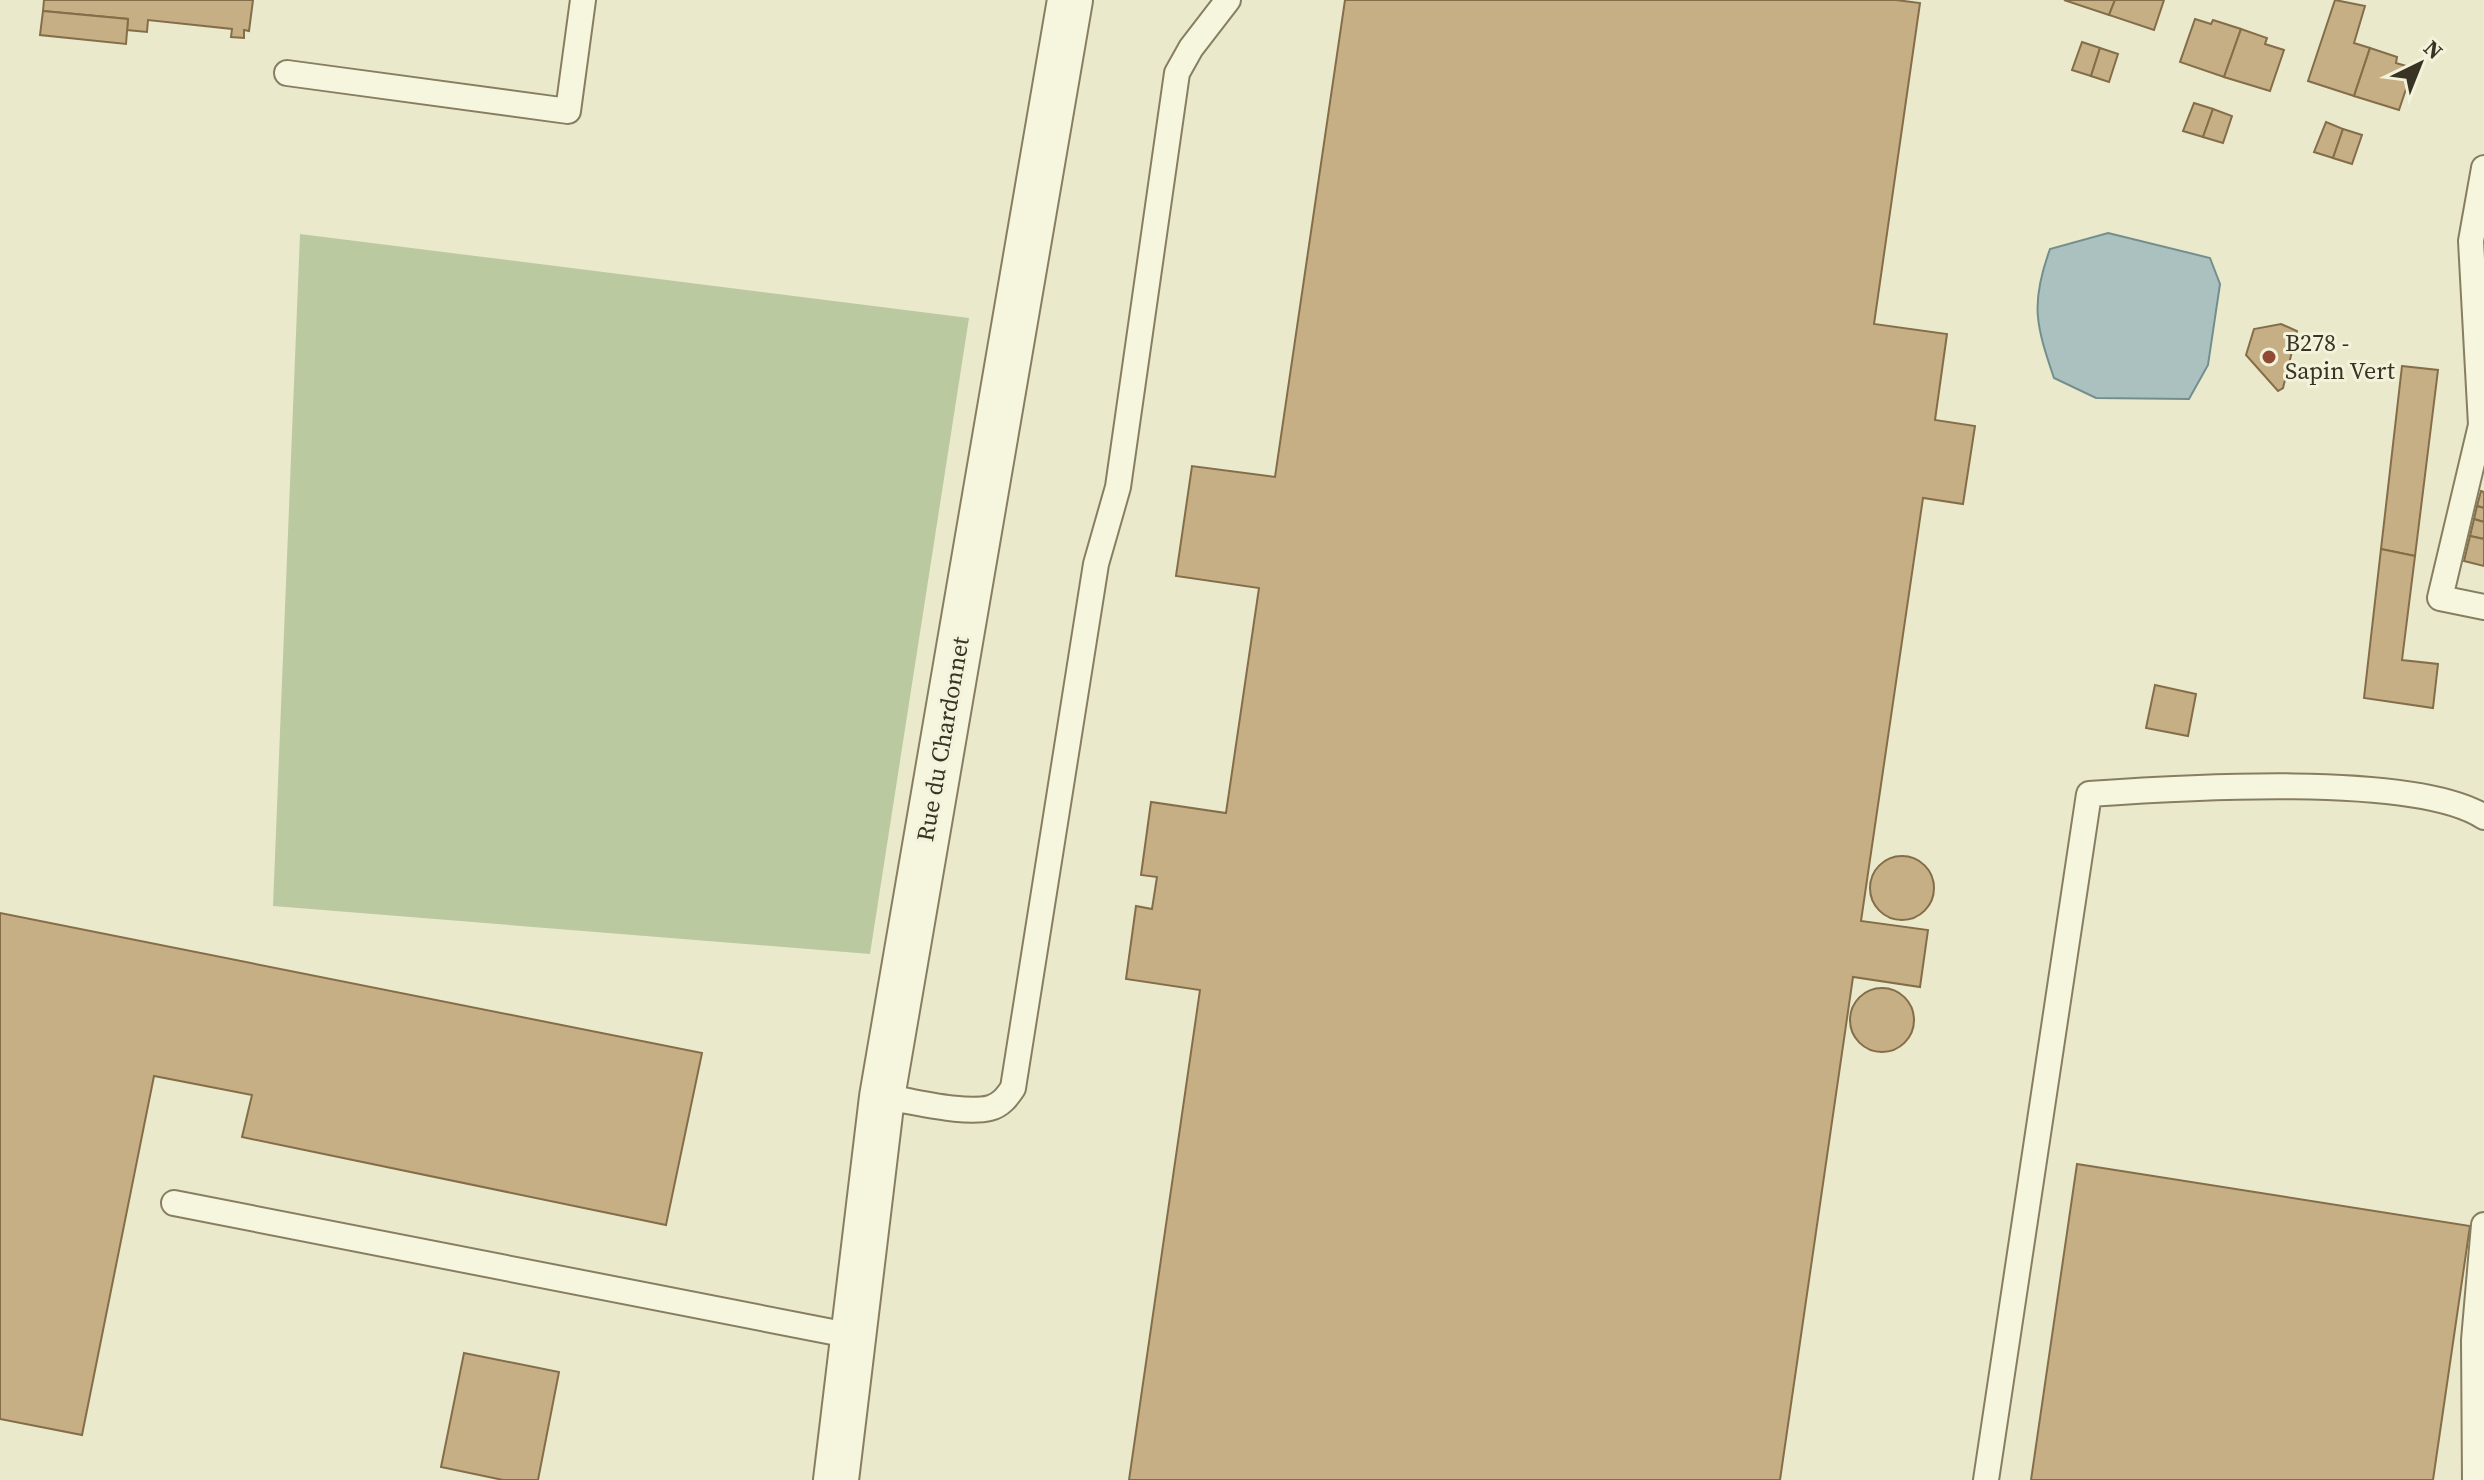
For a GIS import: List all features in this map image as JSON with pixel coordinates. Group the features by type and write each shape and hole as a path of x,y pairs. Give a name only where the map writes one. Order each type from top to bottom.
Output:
{"street":[{"name":"Rue du Chardonnet","path":"836,1480 882,1097 1070,0"}],"lane":[{"path":"287,73 568,111 583,0"},
{"path":"882,1097 975,1109 991,1108 1004,1101 1015,1080 1096,564 1118,487 1177,73 1191,48 1228,0"},
{"path":"2484,168 2471,241 2481,425 2440,598 2484,607"},
{"path":"1986,1480 2089,794 2157,789 2344,788 2410,793 2484,817"},
{"path":"174,1203 853,1336"},
{"path":"2475,1480 2474,1340 2484,1225"}],"green space":[{"path":"300,234 969,318 870,954 273,906"}],"water":[{"path":"2108,233 2210,258 2220,284 2208,365 2189,399 2096,398 2054,378 2038,314 2040,285 2050,249"}],"building":[{"path":"44,0 253,0 249,31 244,30 244,38 231,37 232,29 148,20 147,32 127,30 128,19 43,11"},
{"path":"1345,0 1896,0 1920,3 1874,324 1947,334 1935,420 1975,426 1963,504 1923,498 1861,921 1928,930 1920,987 1853,977 1780,1480 1129,1480 1200,990 1126,979 1136,906 1152,909 1157,877 1141,875 1151,802 1226,813 1259,588 1176,576 1192,466 1275,477"},
{"path":"2064,0 2115,0 2109,15"},
{"path":"2115,0 2164,0 2154,30 2109,15"},
{"path":"2335,0 2365,6 2354,43 2370,48 2354,96 2308,81"},
{"path":"43,11 128,19 126,44 40,35"},
{"path":"2195,19 2211,24 2213,20 2241,29 2224,77 2180,62"},
{"path":"2241,29 2267,38 2265,44 2284,50 2270,91 2224,77"},
{"path":"2082,42 2100,48 2091,76 2072,70"},
{"path":"2100,48 2118,54 2109,82 2091,76"},
{"path":"2370,48 2397,57 2396,63 2413,68 2399,110 2354,96"},
{"path":"2194,103 2213,109 2203,137 2183,131"},
{"path":"2213,109 2232,116 2223,143 2203,137"},
{"path":"2326,122 2343,129 2333,158 2314,152"},
{"path":"2343,129 2362,135 2352,164 2333,158"},
{"name":"B278 - Sapin Vert","path":"2281,324 2297,331 2283,388 2278,391 2246,355 2254,329"},
{"path":"2402,366 2438,370 2415,556 2381,549"},
{"path":"2481,491 2484,492 2484,508 2477,506"},
{"path":"2477,506 2484,508 2484,522 2474,519"},
{"path":"2474,519 2484,522 2484,539 2470,536"},
{"path":"2470,536 2484,539 2484,566 2464,561"},
{"path":"2381,549 2415,556 2402,660 2438,664 2433,708 2364,698"},
{"path":"2155,685 2196,694 2188,736 2146,728"},
{"path":"1896,856 1908,856 1925,865 1932,876 1932,900 1925,911 1908,920 1896,920 1884,915 1875,906 1870,894 1870,882 1875,870 1884,861"},
{"path":"0,913 702,1053 666,1225 242,1137 252,1095 154,1076 82,1435 0,1419"},
{"path":"1876,988 1888,988 1905,997 1912,1008 1912,1032 1905,1043 1888,1052 1876,1052 1864,1047 1855,1038 1850,1026 1850,1014 1855,1002 1864,993"},
{"path":"2077,1164 2470,1226 2433,1480 2031,1480"},
{"path":"464,1353 559,1372 538,1480 503,1480 441,1467"}],"place":[{"name":"B278 - Sapin Vert","path":"2269,357"}]}
